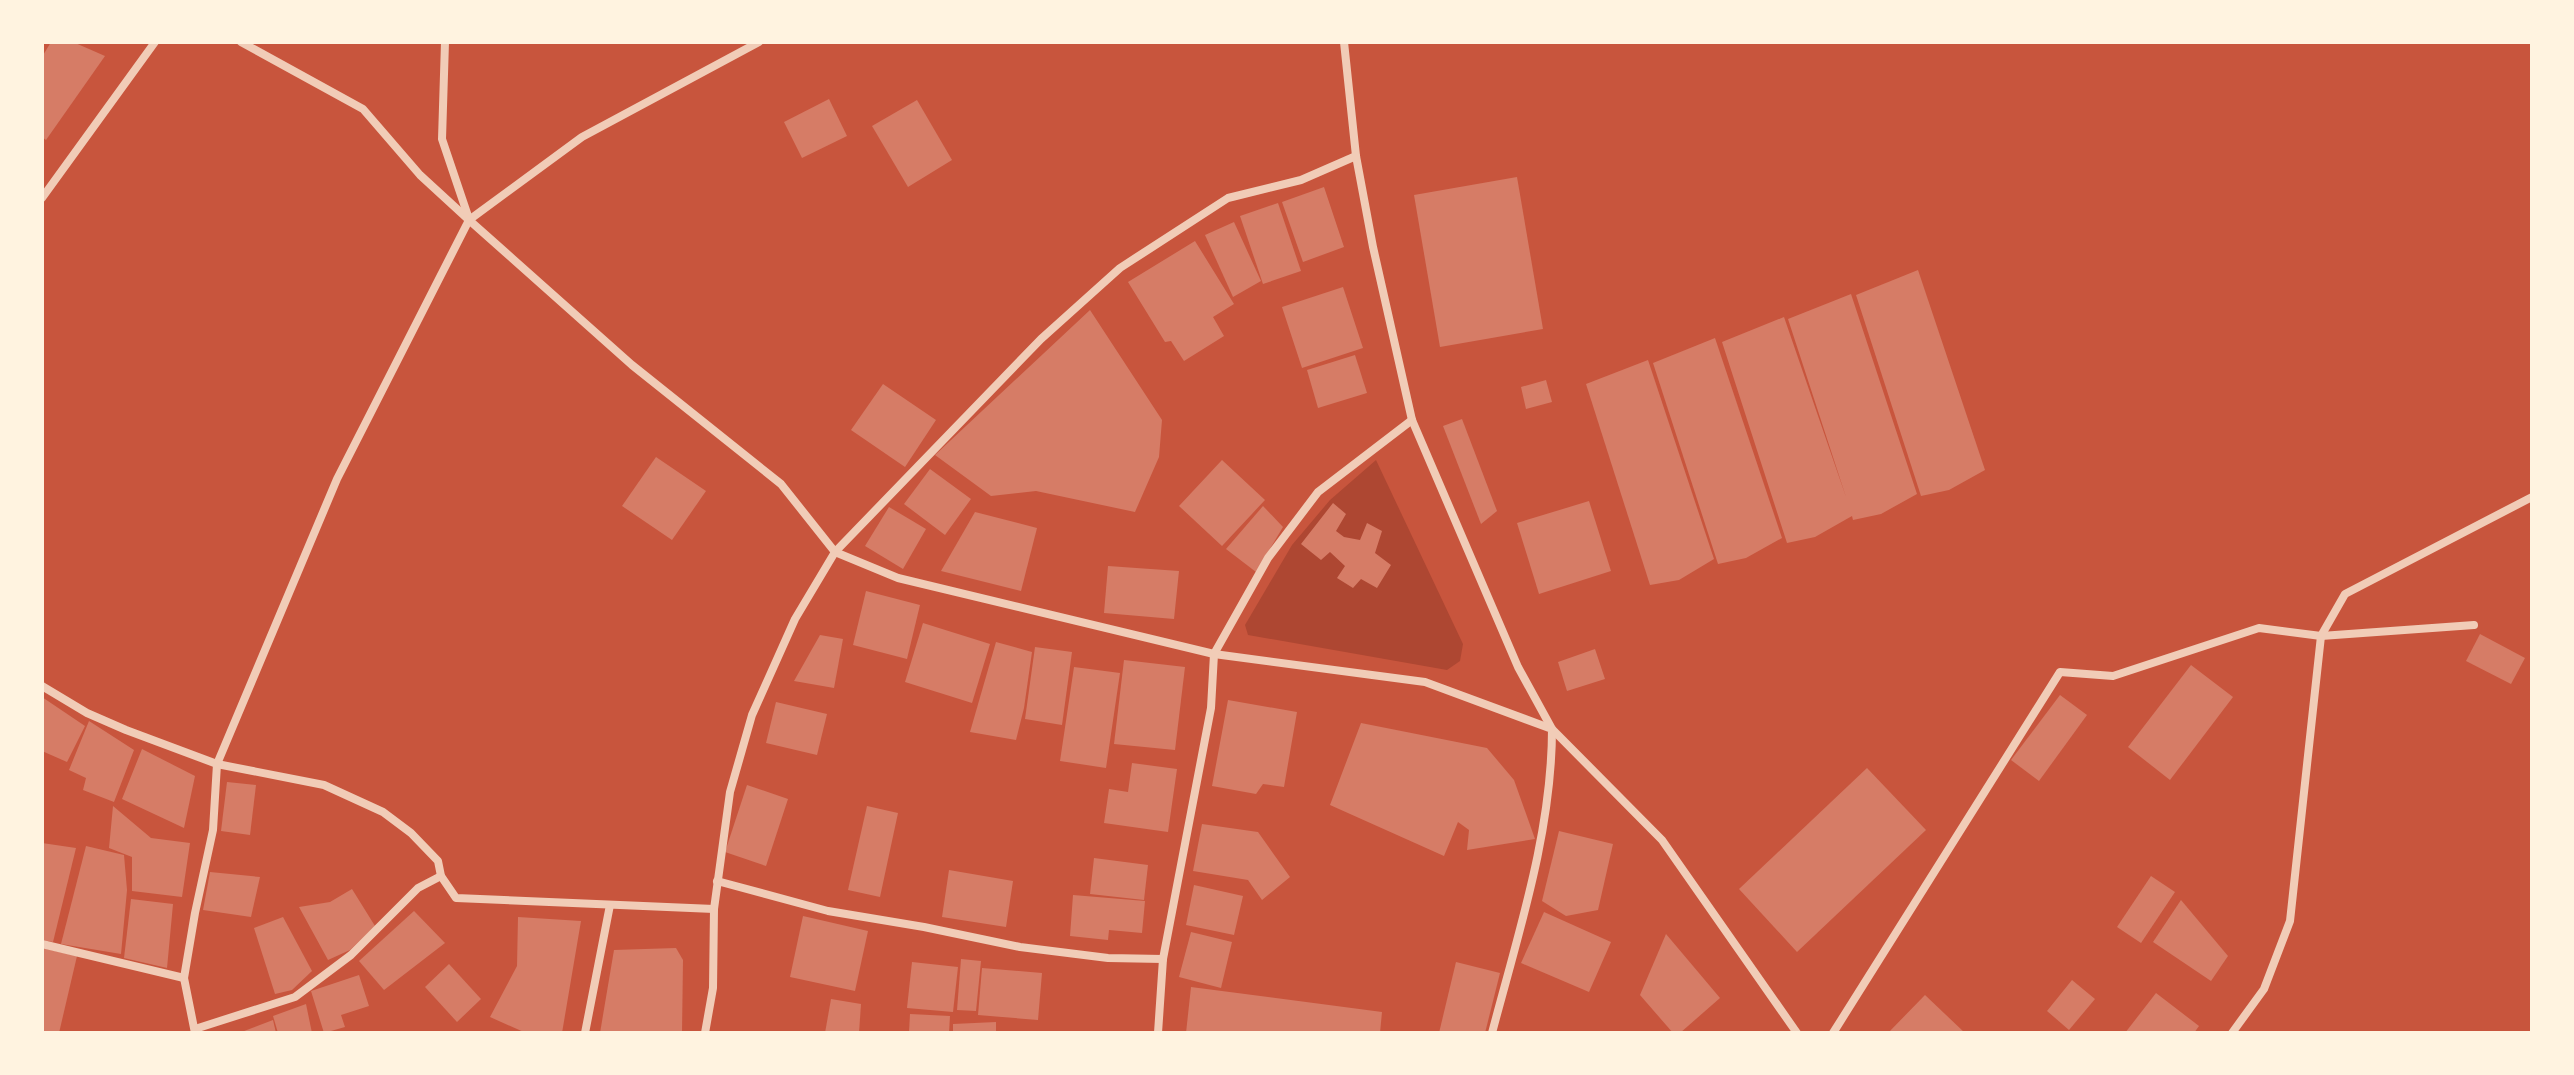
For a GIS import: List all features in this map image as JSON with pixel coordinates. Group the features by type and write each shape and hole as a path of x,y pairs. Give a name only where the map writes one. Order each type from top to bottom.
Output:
{"street":[{"path":"42,198 155,42"},
{"path":"241,42 363,109 420,175 469,220 632,365 781,484 835,552 898,578 1214,654 1425,682 1552,729"},
{"path":"445,42 442,139 469,220"},
{"path":"441,876 418,888 351,955 295,997 195,1031 184,978 213,830 217,764 337,479 469,220 582,137 759,42"},
{"path":"1344,42 1356,156 1412,420 1518,667 1552,729 1662,840 1797,1033"},
{"path":"705,1033 713,988 714,909 730,792 752,715 795,619 835,552 1020,359 1120,268 1228,198 1301,180 1356,156"},
{"path":"42,174 54,181"},
{"path":"1158,1033 1163,959 1211,708 1214,654 1268,558 1318,492 1412,420"},
{"path":"2237,1031 2264,989 2290,921 2321,636 2345,594 2532,497"},
{"path":"1833,1033 2060,672 2113,676 2259,628 2321,636 2474,625"},
{"path":"42,686 100,718 217,764 324,785 383,812 411,833 438,861 441,876 456,898 714,909"},
{"path":"1492,1033 1544,828 1552,774 1552,729"},
{"path":"717,881 828,911 1020,947 1108,958 1163,959"},
{"path":"585,1033 610,905"},
{"path":"42,944 184,978"}],"shaded area":[{"path":"1376,460 1463,644 1460,661 1447,670 1248,635 1245,625 1292,545 1330,500"}],"building":[{"path":"51,42 73,42 105,56 46,140 42,137 42,57"},
{"path":"829,99 847,136 802,158 784,122"},
{"path":"917,100 952,160 908,187 872,126"},
{"path":"1517,177 1543,329 1440,347 1414,195"},
{"path":"1324,187 1344,247 1303,262 1282,202"},
{"path":"1278,203 1301,271 1263,284 1240,216"},
{"path":"1234,222 1261,281 1233,297 1205,235"},
{"path":"1195,241 1234,304 1213,317 1224,336 1184,361 1171,341 1165,342 1128,282"},
{"path":"1918,270 1985,470 1949,490 1921,496 1856,295"},
{"path":"1343,287 1363,348 1302,368 1282,307"},
{"path":"1851,294 1917,494 1881,514 1853,520 1852,516 1815,537 1787,543 1722,342 1784,317 1846,497 1788,319"},
{"path":"1090,310 1162,420 1159,457 1135,512 1036,491 991,496 935,455"},
{"path":"1715,338 1782,538 1746,558 1718,564 1653,363"},
{"path":"1355,355 1367,393 1318,408 1307,370"},
{"path":"1648,360 1714,559 1679,580 1650,585 1586,384"},
{"path":"1546,380 1552,402 1526,409 1521,387"},
{"path":"883,384 936,420 905,467 851,430"},
{"path":"1462,419 1497,511 1481,524 1443,426"},
{"path":"656,457 706,491 672,540 622,506"},
{"path":"1222,460 1265,500 1222,546 1179,506"},
{"path":"930,469 971,499 945,535 904,504"},
{"path":"1589,501 1611,571 1539,594 1517,523"},
{"path":"1333,503 1346,514 1336,531 1344,537 1360,540 1367,523 1382,531 1375,553 1391,565 1377,588 1361,579 1353,588 1337,578 1345,566 1330,552 1321,560 1301,544"},
{"path":"1263,506 1283,527 1256,572 1226,549"},
{"path":"889,507 926,529 903,569 865,546"},
{"path":"975,512 1037,528 1021,591 941,571"},
{"path":"1108,566 1179,571 1174,619 1104,613"},
{"path":"866,591 920,605 907,659 853,645"},
{"path":"923,623 990,644 972,703 905,682"},
{"path":"2480,634 2525,658 2511,684 2466,661"},
{"path":"820,635 843,639 834,688 794,681"},
{"path":"996,642 1032,652 1016,740 970,732"},
{"path":"1035,647 1072,652 1062,725 1025,719"},
{"path":"1595,649 1605,679 1567,691 1558,662"},
{"path":"1124,660 1185,667 1175,750 1114,744"},
{"path":"2191,665 2233,697 2170,780 2128,747"},
{"path":"1074,667 1120,673 1106,768 1060,761"},
{"path":"2060,695 2087,715 2039,781 2011,760"},
{"path":"42,697 85,726 67,762 42,751"},
{"path":"1228,700 1297,712 1284,787 1263,784 1256,794 1212,786"},
{"path":"776,702 827,714 817,755 766,743"},
{"path":"89,721 134,750 114,802 83,790 86,778 69,770"},
{"path":"1361,723 1487,748 1514,780 1535,839 1467,850 1469,830 1458,822 1444,856 1330,805"},
{"path":"142,749 195,776 184,828 122,799"},
{"path":"1132,763 1177,769 1168,832 1104,823 1109,789 1128,792"},
{"path":"1867,768 1926,830 1797,952 1739,889"},
{"path":"227,782 256,785 250,835 221,831"},
{"path":"747,785 788,799 766,866 725,852"},
{"path":"113,806 151,838 190,843 182,897 132,891 132,857 109,848"},
{"path":"867,806 898,813 880,897 848,890"},
{"path":"1202,824 1258,832 1290,877 1262,900 1248,880 1193,871"},
{"path":"1559,831 1613,844 1598,910 1566,916 1542,901"},
{"path":"42,843 76,848 53,942 42,940"},
{"path":"86,846 124,855 127,890 121,954 61,944"},
{"path":"1094,858 1148,865 1144,900 1090,894"},
{"path":"949,870 1013,881 1006,927 942,917"},
{"path":"210,872 260,877 251,917 203,910"},
{"path":"2151,876 2175,892 2141,943 2117,927"},
{"path":"1194,885 1243,896 1234,935 1186,925"},
{"path":"352,889 375,926 350,950 328,960 299,907 330,902"},
{"path":"1073,895 1145,901 1142,933 1109,930 1108,940 1070,936"},
{"path":"131,899 173,904 167,968 124,958"},
{"path":"2181,900 2228,956 2211,981 2153,942"},
{"path":"414,911 445,943 384,990 359,961"},
{"path":"1544,912 1611,942 1589,992 1521,963"},
{"path":"803,916 868,931 855,991 790,977"},
{"path":"283,917 312,971 292,990 275,994 254,928"},
{"path":"518,917 581,921 562,1033 526,1033 490,1017 517,966"},
{"path":"1191,932 1232,942 1221,988 1179,977"},
{"path":"1666,934 1720,998 1680,1033 1673,1033 1640,995"},
{"path":"42,948 77,956 59,1033 42,1031"},
{"path":"676,948 683,960 682,1033 600,1033 614,950"},
{"path":"961,959 981,961 976,1011 957,1010"},
{"path":"912,962 958,967 953,1012 907,1008"},
{"path":"1456,962 1500,973 1485,1033 1439,1033"},
{"path":"449,964 481,999 457,1022 425,987"},
{"path":"982,968 1042,973 1038,1020 978,1015"},
{"path":"359,975 369,1006 341,1015 345,1027 324,1033 311,991"},
{"path":"2072,980 2095,999 2069,1030 2047,1011"},
{"path":"1191,987 1382,1012 1380,1033 1186,1033"},
{"path":"2156,993 2199,1026 2194,1033 2125,1033"},
{"path":"1925,995 1965,1033 1888,1033"},
{"path":"831,999 861,1004 859,1033 825,1033"},
{"path":"306,1004 312,1033 278,1033 273,1016"},
{"path":"910,1014 950,1016 949,1033 909,1033"},
{"path":"273,1020 276,1033 239,1033"},
{"path":"996,1022 996,1033 953,1033 953,1024"}]}
